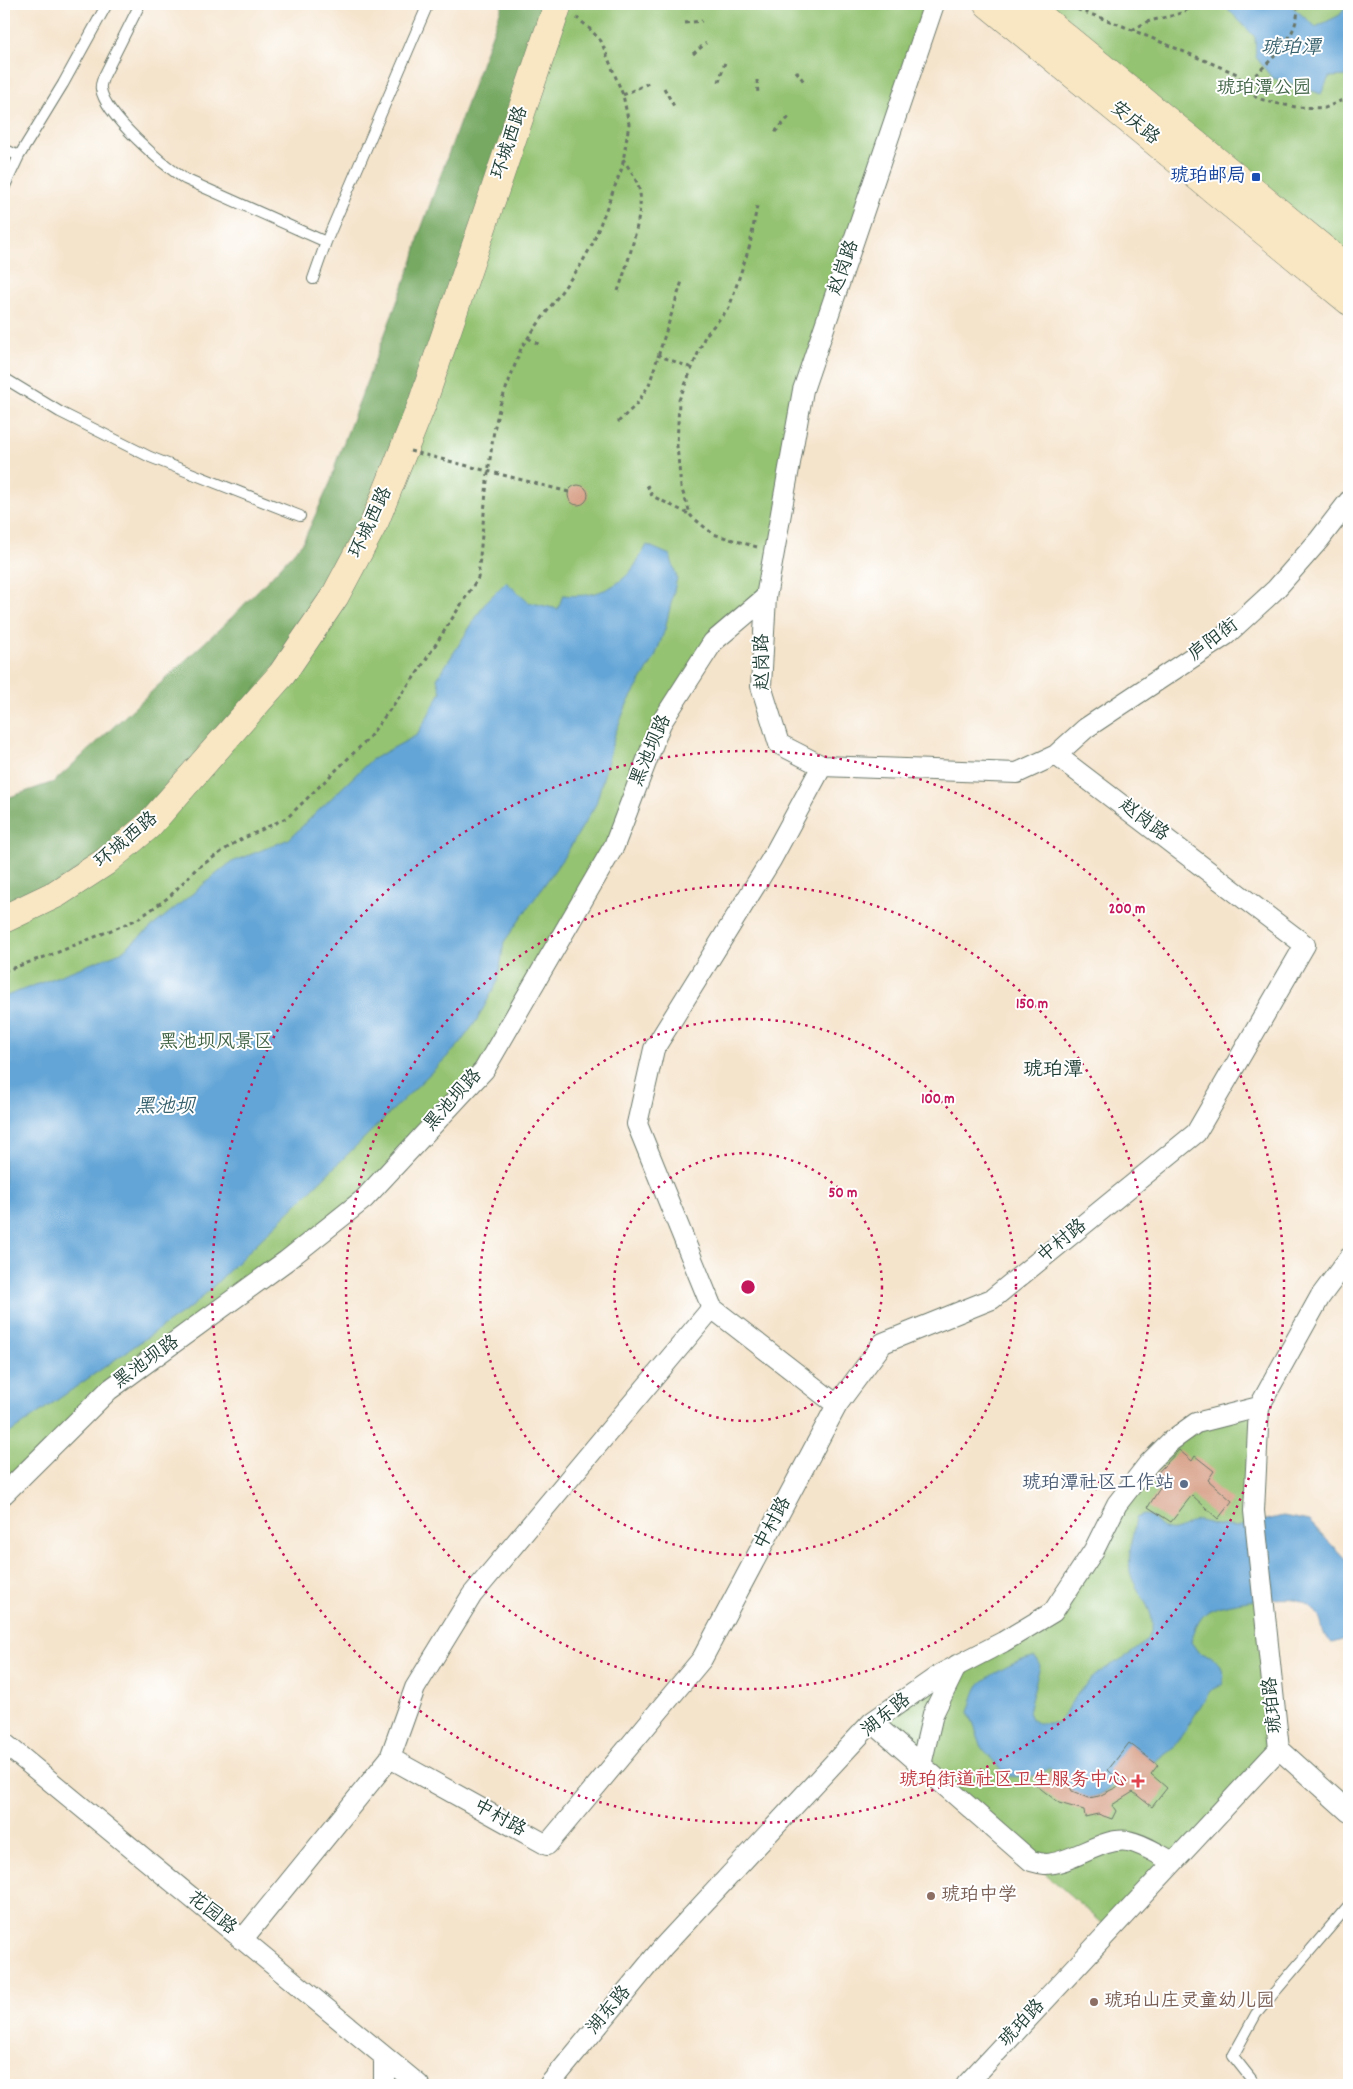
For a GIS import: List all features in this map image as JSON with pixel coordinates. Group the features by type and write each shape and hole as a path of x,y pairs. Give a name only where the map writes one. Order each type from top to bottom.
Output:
{"street":[{"name":"环城西路","path":"4,919 56,894 105,862 148,826 277,680 336,596 375,521 422,404 558,4"},
{"name":"赵岗路","path":"934,4 803,390 766,597 761,686 779,744 822,766 1017,773 1056,755 1305,945"},
{"name":"安庆路","path":"988,4 1349,301"},
{"name":"安庆路","path":"1025,4 1349,270"},
{"name":"庐阳街","path":"1056,755 1086,728 1226,635 1276,589 1319,540 1349,501"},
{"name":"黑池坝路","path":"4,1494 109,1390 286,1261 364,1199 484,1070 614,846 661,722 713,642 766,597"},
{"path":"822,766 771,860 654,1049 637,1124 712,1308 837,1405"},
{"name":"中村路","path":"390,1758 547,1845 702,1660 837,1405 883,1343 992,1299 1196,1132 1305,945"},
{"name":"琥珀路","path":"966,2085 1279,1749 1254,1511 1259,1407 1320,1297 1349,1258"},
{"path":"242,1940 390,1758 415,1688 472,1595 712,1308"},
{"name":"湖东路","path":"548,2085 663,1947 872,1722 941,1674 1004,1642 1053,1612 1094,1550 1117,1504 1149,1463 1171,1441 1196,1423 1259,1407"},
{"path":"921,1765 933,1714 957,1665"},
{"path":"872,1722 1031,1861 1046,1864 1069,1859 1114,1842 1127,1841 1146,1847 1173,1862"},
{"name":"花园路","path":"4,1743 419,2085"},
{"path":"1279,1749 1349,1812"},
{"path":"384,2057 384,2085"}],"lane":[{"path":"4,188 19,156 63,84 107,4"},
{"path":"140,4 100,87 111,112 151,152 186,179 326,242"},
{"path":"313,279 326,242 428,4"},
{"path":"4,149 19,156"},
{"path":"4,378 60,412 150,457 300,516"},
{"path":"1256,2085 1233,2056 1256,2014 1349,1905"}],"path":[{"path":"4,971 56,954 138,919 169,897 196,869 236,842 288,817 367,740 418,672 478,578 482,520 494,430 500,405 522,346 580,266 608,205 623,158 629,124 623,95 601,41 588,27 558,4"},
{"path":"1059,4 1132,30 1237,74 1244,86 1257,98 1296,107 1325,108 1349,97"},
{"path":"1132,30 1145,23 1184,12 1194,4"},
{"path":"1244,86 1287,44 1298,18 1298,4"},
{"path":"685,23 702,21"},
{"path":"693,54 706,43"},
{"path":"719,82 725,62"},
{"path":"796,71 805,83"},
{"path":"757,80 758,94"},
{"path":"623,95 651,82"},
{"path":"664,88 675,108"},
{"path":"775,132 789,117"},
{"path":"618,291 630,256 640,199 635,179 623,158"},
{"path":"691,516 681,486 677,446 679,400 705,336 729,308 750,245 757,206"},
{"path":"618,422 636,405 649,385 682,281"},
{"path":"528,338 542,346"},
{"path":"658,355 692,368"},
{"path":"410,451 569,492"},
{"path":"646,486 652,496 691,516 713,534 774,552"}],"green space":[{"path":"503,4 558,4 360,552 162,812 4,919 4,799 54,782 231,618 303,542 331,481 337,460 413,260 420,232"},
{"name":"黑池坝风景区","path":"558,4 934,4 803,390 766,597 713,642 661,722 614,846 484,1070 364,1199 109,1390 4,1494 4,919 228,737"},
{"name":"琥珀潭公园","path":"1025,4 1349,4 1349,270"},
{"path":"1259,1407 1254,1511 1279,1749 1110,1930 872,1722 1053,1612 1171,1441"}],"water":[{"name":"琥珀潭","path":"1234,4 1289,4 1316,27 1340,15 1347,4 1349,4 1349,76 1329,77 1321,94 1272,78 1256,57 1255,37 1226,7"},
{"name":"黑池坝","path":"647,545 670,555 677,578 665,629 655,657 627,704 615,734 596,804 566,854 504,942 498,981 477,1020 458,1046 195,1304 4,1437 4,997 121,952 230,863 289,839 371,760 417,735 441,692 437,679 486,602 506,582 528,602 558,609 563,595 572,596 600,592 623,579 633,569"},
{"path":"1144,1515 1150,1516 1166,1530 1176,1530 1196,1520 1216,1525 1237,1527 1283,1516 1309,1521 1349,1563 1349,1630 1346,1639 1332,1643 1328,1640 1316,1612 1306,1604 1295,1599 1250,1601 1214,1608 1201,1618 1191,1642 1198,1652 1212,1657 1220,1664 1224,1676 1222,1685 1210,1691 1176,1745 1154,1762 1129,1744 1121,1771 1113,1785 1099,1795 1089,1798 1073,1792 1068,1782 1049,1768 1034,1776 1008,1776 983,1750 969,1712 977,1688 989,1677 1022,1660 1035,1657 1040,1666 1028,1712 1031,1719 1037,1723 1059,1723 1075,1698 1090,1680 1127,1656 1148,1638 1151,1631 1151,1616 1130,1571 1131,1544 1136,1518"}],"building":[{"path":"578,485 585,488 588,495 585,502 578,505 571,502 568,495 571,488"},
{"name":"琥珀潭社区工作站","path":"1179,1450 1192,1461 1195,1456 1214,1471 1208,1480 1232,1501 1218,1519 1192,1495 1171,1522 1148,1507 1160,1488 1150,1481"},
{"name":"琥珀街道社区卫生服务中心","path":"1129,1743 1158,1765 1151,1774 1167,1788 1152,1807 1133,1792 1112,1805 1116,1811 1112,1819 1098,1814 1085,1817 1084,1810 1059,1803 1036,1785 1052,1770 1068,1782 1072,1791 1089,1798 1099,1796 1123,1784 1108,1770"}],"place":[{"name":"琥珀邮局","path":"1256,177"},
{"name":"琥珀潭社区工作站","path":"1184,1484"},
{"name":"琥珀街道社区卫生服务中心","path":"1138,1781"},
{"name":"琥珀中学","path":"931,1896"},
{"name":"琥珀山庄灵童幼儿园","path":"1094,2002"}],"district":[{"name":"琥珀潭","path":"1053,1071"}]}
